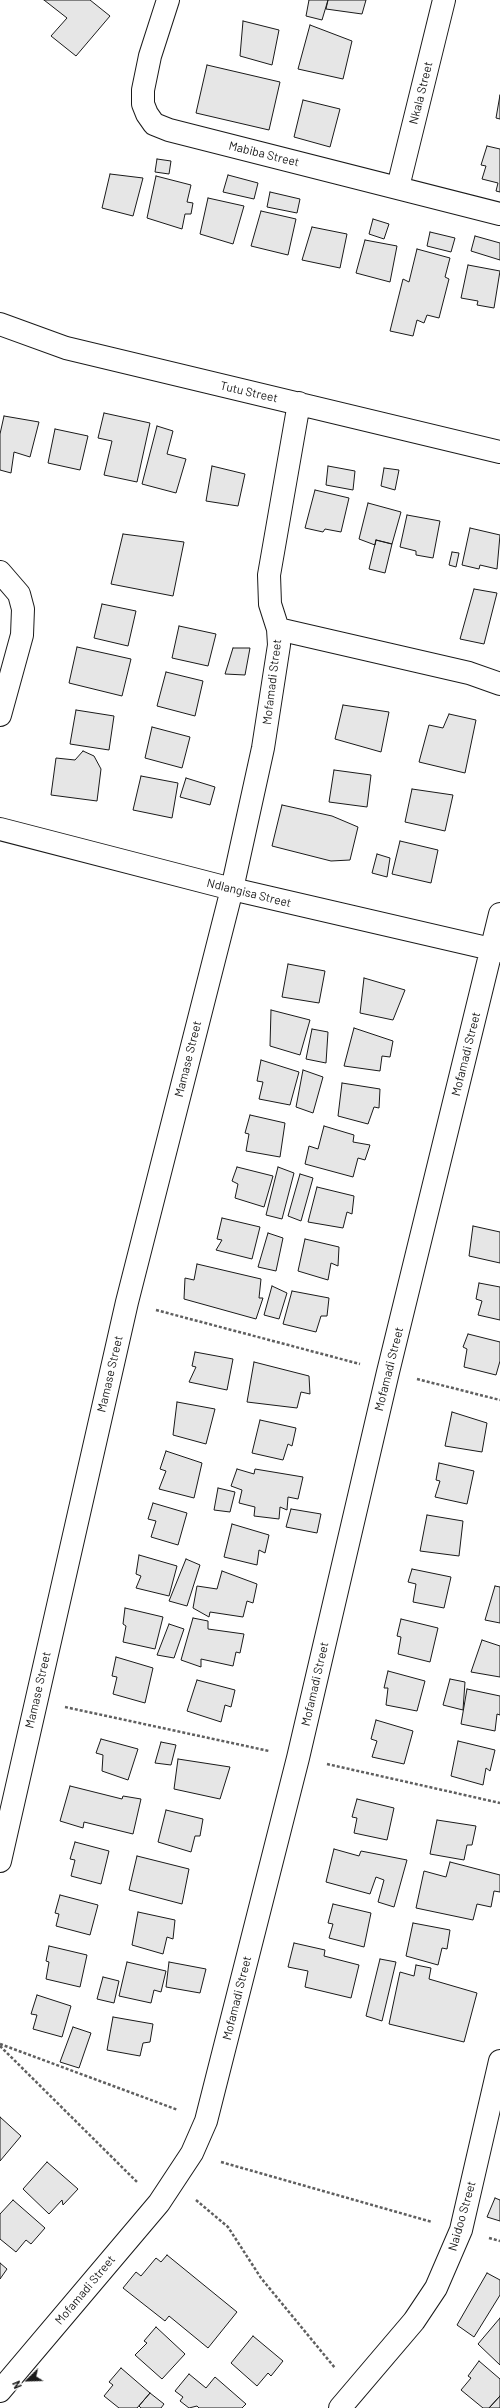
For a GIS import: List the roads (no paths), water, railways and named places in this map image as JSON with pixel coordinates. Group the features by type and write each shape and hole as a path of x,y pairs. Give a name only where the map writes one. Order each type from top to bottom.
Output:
{"street":[{"name":"Mabiba Street","path":"168,0 150,56 144,90 143,104 147,114 154,124 169,130 500,214"},
{"name":"Nkala Street","path":"398,187 444,0"},
{"name":"Tutu Street","path":"0,324 40,340 66,348 500,452"},
{"path":"278,629 270,604 269,575 299,403"},
{"path":"0,572 19,594 23,609 22,635 0,715"},
{"name":"Mofamadi Street","path":"232,889 263,748 279,645 278,629 469,673 500,684"},
{"name":"Ndlangisa Street","path":"0,829 232,889 496,950"},
{"name":"Mamase Street","path":"0,1861 127,1302 232,889"},
{"name":"Mofamadi Street","path":"0,2391 159,2203 192,2153 206,2121 298,1758 388,1372 496,950 500,914"},
{"name":"Naidoo Street","path":"340,2408 409,2327 436,2288 461,2230 500,2061"}]}
